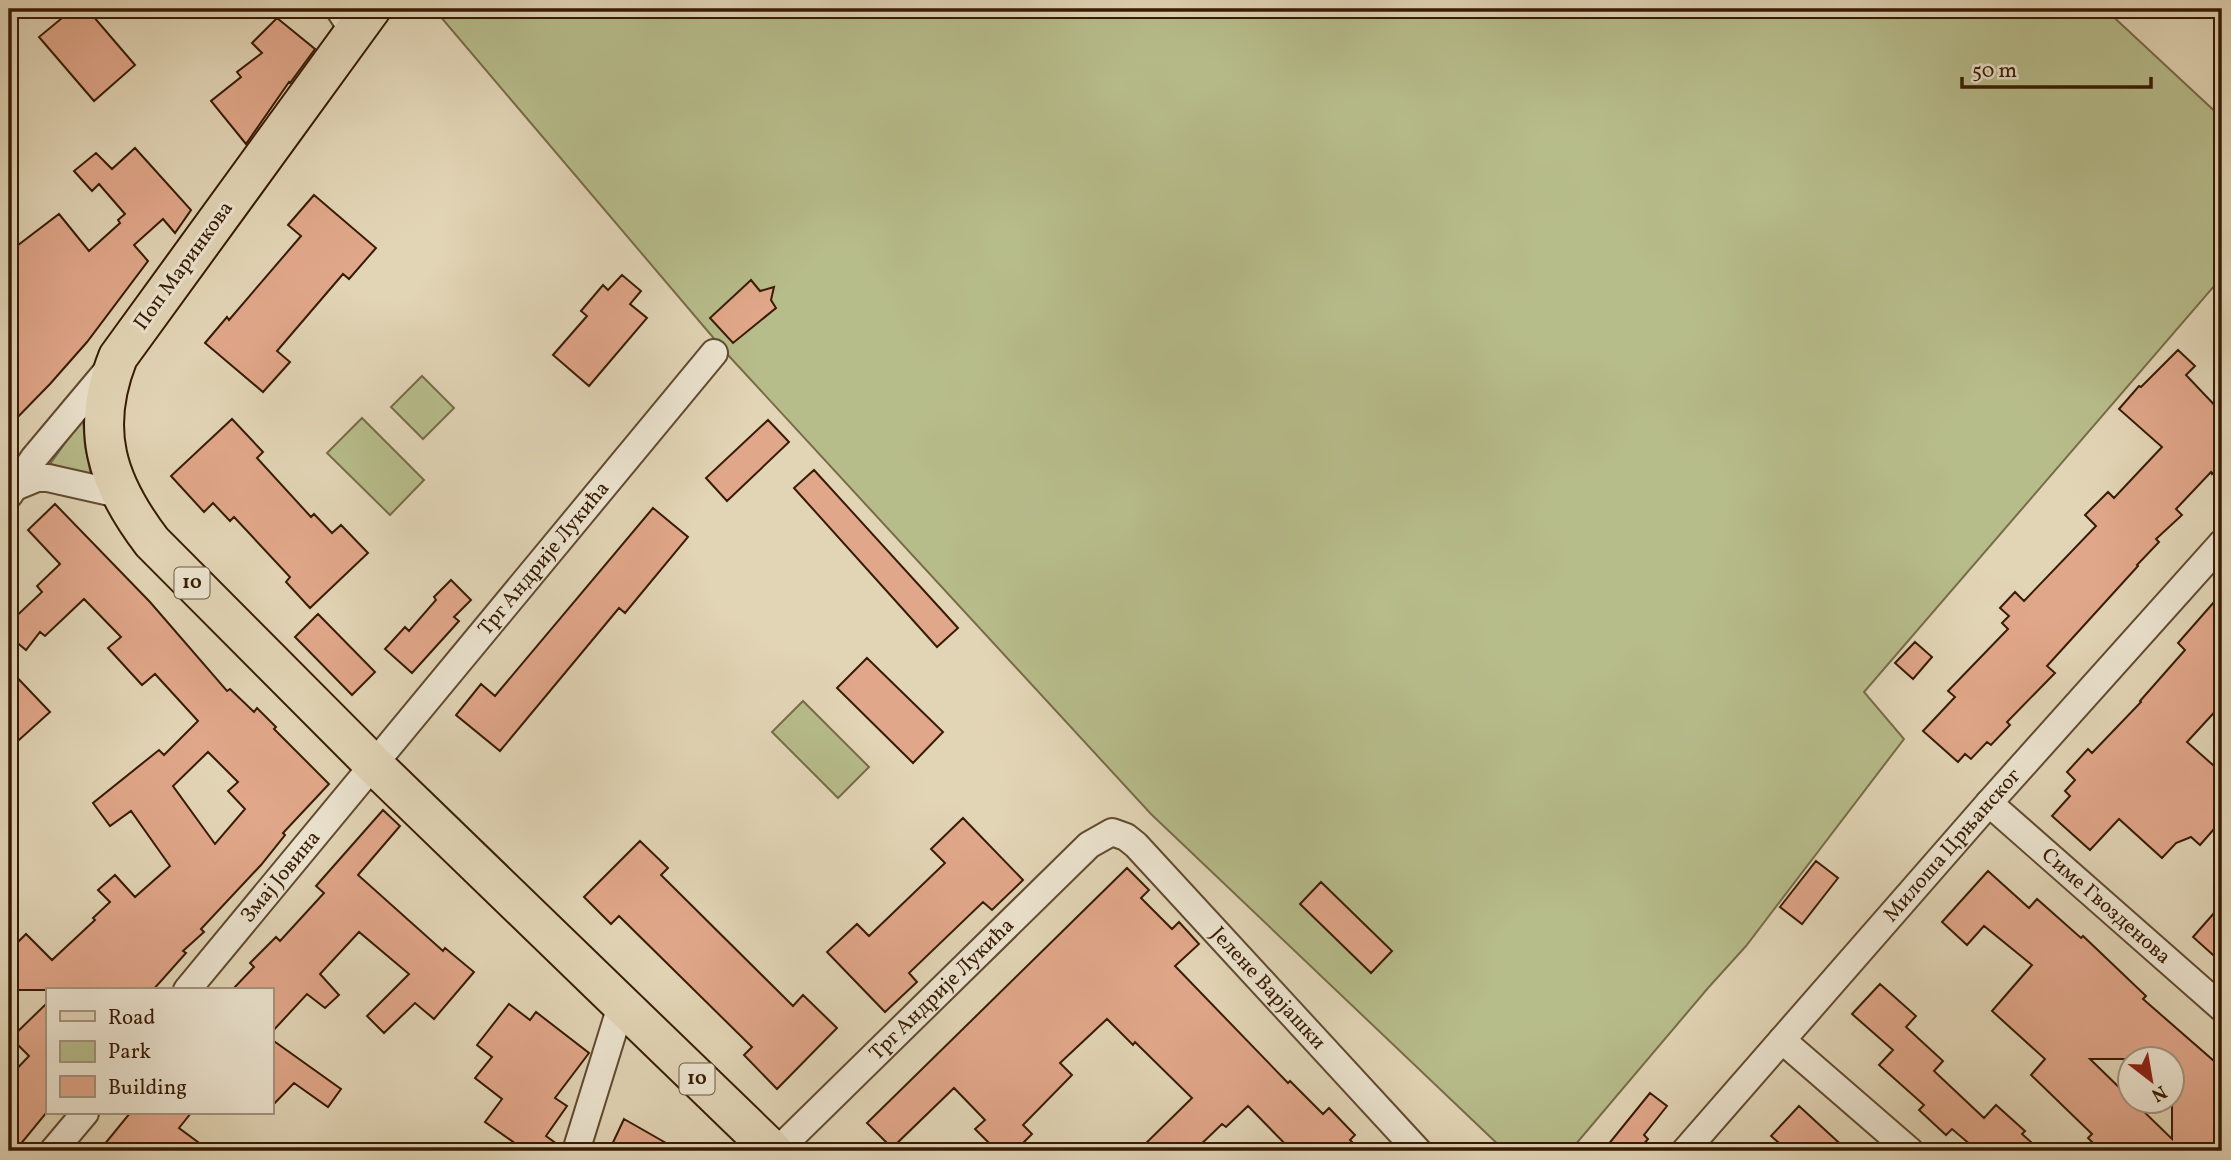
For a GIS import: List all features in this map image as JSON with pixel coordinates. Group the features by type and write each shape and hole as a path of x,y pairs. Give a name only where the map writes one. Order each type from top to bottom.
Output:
{"main road":[{"name":"Поп Маринкова","path":"118,357 355,17"},
{"name":"10","path":"118,357 109,380 103,429 107,455 119,494 152,542 374,765 621,1006 775,1151"}],"street":[{"name":"Трг Андрије Лукића","path":"374,765 714,354"},
{"name":"Поп Маринкова","path":"12,491 41,448 118,357"},
{"path":"12,491 37,478 48,478 119,494"},
{"name":"Милоша Црњанског","path":"1685,1151 1989,803 2222,543"},
{"name":"Змај Јовина","path":"189,988 374,765"},
{"name":"Симе Гвозденова","path":"1989,803 2222,1008"},
{"name":"Трг Андрије Лукића","path":"775,1151 1089,845 1112,832"},
{"name":"Јелене Варјашки","path":"1112,832 1126,837 1136,845 1418,1151"},
{"path":"576,1151 621,1006"},
{"path":"1782,1040 1910,1151"},
{"path":"53,1151 84,1114"}],"green space":[{"path":"434,9 2105,9 2222,118 2222,277 1864,692 1904,739 1746,946 1570,1151 1505,1151 1151,814 728,355"},
{"path":"422,376 454,408 423,439 391,407"},
{"path":"83,418 85,446 91,475 50,464"},
{"path":"362,418 424,480 390,515 327,453"},
{"path":"803,701 869,767 838,798 772,732"}],"building":[{"path":"73,9 87,9 135,65 94,101 39,37"},
{"path":"277,18 315,49 246,144 211,101 241,77 237,72 262,53 252,43"},
{"path":"135,148 191,210 175,233 163,219 134,245 148,261 87,342 9,426 9,252 59,214 89,251 120,223 118,220 125,214 99,184 92,191 74,171 96,153 112,169"},
{"path":"314,195 376,248 349,279 343,274 277,351 290,362 263,392 205,343 227,317 229,320 301,236 288,225"},
{"path":"622,275 641,291 630,304 647,318 589,386 553,355 587,316 581,311 603,285 608,290"},
{"path":"751,280 760,291 774,287 771,300 776,308 733,343 710,318"},
{"path":"2178,350 2195,366 2186,375 2222,413 2222,464 2176,509 2182,515 2156,539 2159,542 2047,666 2055,673 2007,722 2010,725 1991,745 1987,742 1971,759 1965,754 1958,762 1923,731 1955,697 1948,691 2008,629 2002,623 2009,616 2000,608 2015,592 2024,601 2096,526 2085,515 2108,492 2114,498 2162,447 2119,409 2139,386"},
{"path":"232,419 263,452 257,458 311,517 314,514 332,533 341,525 368,553 310,608 286,582 290,577 234,517 230,521 213,503 204,512 171,476"},
{"path":"768,420 789,442 727,501 706,478"},
{"path":"814,470 958,628 937,647 794,488"},
{"path":"55,504 150,602 227,691 230,689 254,712 257,708 276,727 274,729 329,784 283,833 285,835 261,865 201,929 204,932 183,951 186,953 155,988 9,990 9,951 26,934 52,960 95,920 93,918 110,902 98,890 115,875 135,897 170,866 131,811 110,826 93,803 159,750 164,755 198,721 155,674 142,685 108,648 121,637 84,599 45,636 40,632 26,650 9,636 9,623 42,592 37,586 60,564 28,530","holes":["208,752 238,782 228,791 245,809 215,844 173,786"]},
{"path":"653,508 688,537 625,613 619,608 500,751 456,715 481,684 495,696"},
{"path":"451,580 471,600 454,617 459,621 412,673 385,649 405,627 409,631 436,600 434,597"},
{"path":"2222,593 2222,704 2187,742 2222,773 2222,820 2200,845 2191,837 2176,843 2162,858 2119,819 2090,850 2052,816 2070,796 2065,791 2075,780 2067,772 2088,749 2092,753 2141,702 2185,650 2178,643"},
{"path":"318,614 375,672 352,695 295,637"},
{"path":"1915,642 1932,657 1913,679 1895,663"},
{"path":"867,658 943,732 913,763 837,688"},
{"path":"9,669 50,712 9,749"},
{"path":"383,810 400,826 358,875 443,951 445,948 474,972 434,1019 415,1003 384,1033 367,1016 409,974 359,932 320,974 339,995 325,1008 307,994 273,1031 273,988 234,988 254,967 250,963 276,937 280,941 324,893 316,886"},
{"path":"963,818 1023,880 992,910 983,902 909,973 917,982 885,1012 827,952 857,924 869,936 945,863 931,849"},
{"path":"640,841 668,868 661,875 793,1006 803,995 837,1028 777,1089 744,1055 752,1047 619,916 611,924 584,897"},
{"path":"1816,861 1838,878 1802,924 1780,907"},
{"path":"1127,868 1149,890 1141,898 1172,929 1179,922 1199,944 1175,966 1288,1083 1290,1081 1323,1114 1329,1108 1355,1135 1350,1140 1361,1151 1292,1151 1248,1106 1226,1127 1222,1124 1194,1151 1138,1151 1192,1098 1135,1042 1133,1045 1107,1019 1060,1063 1072,1075 1023,1125 1032,1134 1015,1151 997,1151 975,1129 985,1120 954,1088 892,1148 867,1123"},
{"path":"1988,871 2029,908 2037,899 2081,938 2083,936 2146,996 2143,999 2222,1068 2222,1151 2101,1151 2088,1138 2092,1134 2031,1075 2045,1059 1992,1011 2032,965 1984,926 1967,945 1942,922"},
{"path":"1321,882 1392,951 1371,973 1300,904"},
{"path":"2222,904 2222,963 2193,937"},
{"path":"1880,984 1916,1016 1906,1027 1943,1061 1934,1071 1984,1118 1996,1105 2025,1131 2022,1134 2041,1151 1978,1151 1952,1129 1946,1135 1919,1110 1924,1105 1879,1065 1893,1050 1852,1014"},
{"path":"46,1004 46,1113 15,1151 9,1151 9,1077 29,1056 11,1038"},
{"path":"509,1004 530,1020 536,1012 589,1053 555,1098 567,1106 546,1136 561,1147 561,1151 526,1151 485,1122 502,1099 475,1078 492,1057 477,1045"},
{"path":"273,1040 341,1089 328,1107 294,1083 273,1105"},
{"path":"1650,1093 1667,1106 1644,1135 1648,1139 1638,1151 1603,1151"},
{"path":"1799,1106 1848,1151 1788,1151 1771,1136"},
{"path":"129,1114 190,1114 179,1128 210,1151 99,1151"},
{"path":"624,1119 680,1151 609,1151"}],"railway":[{"path":"2208,9 2222,22"}]}
